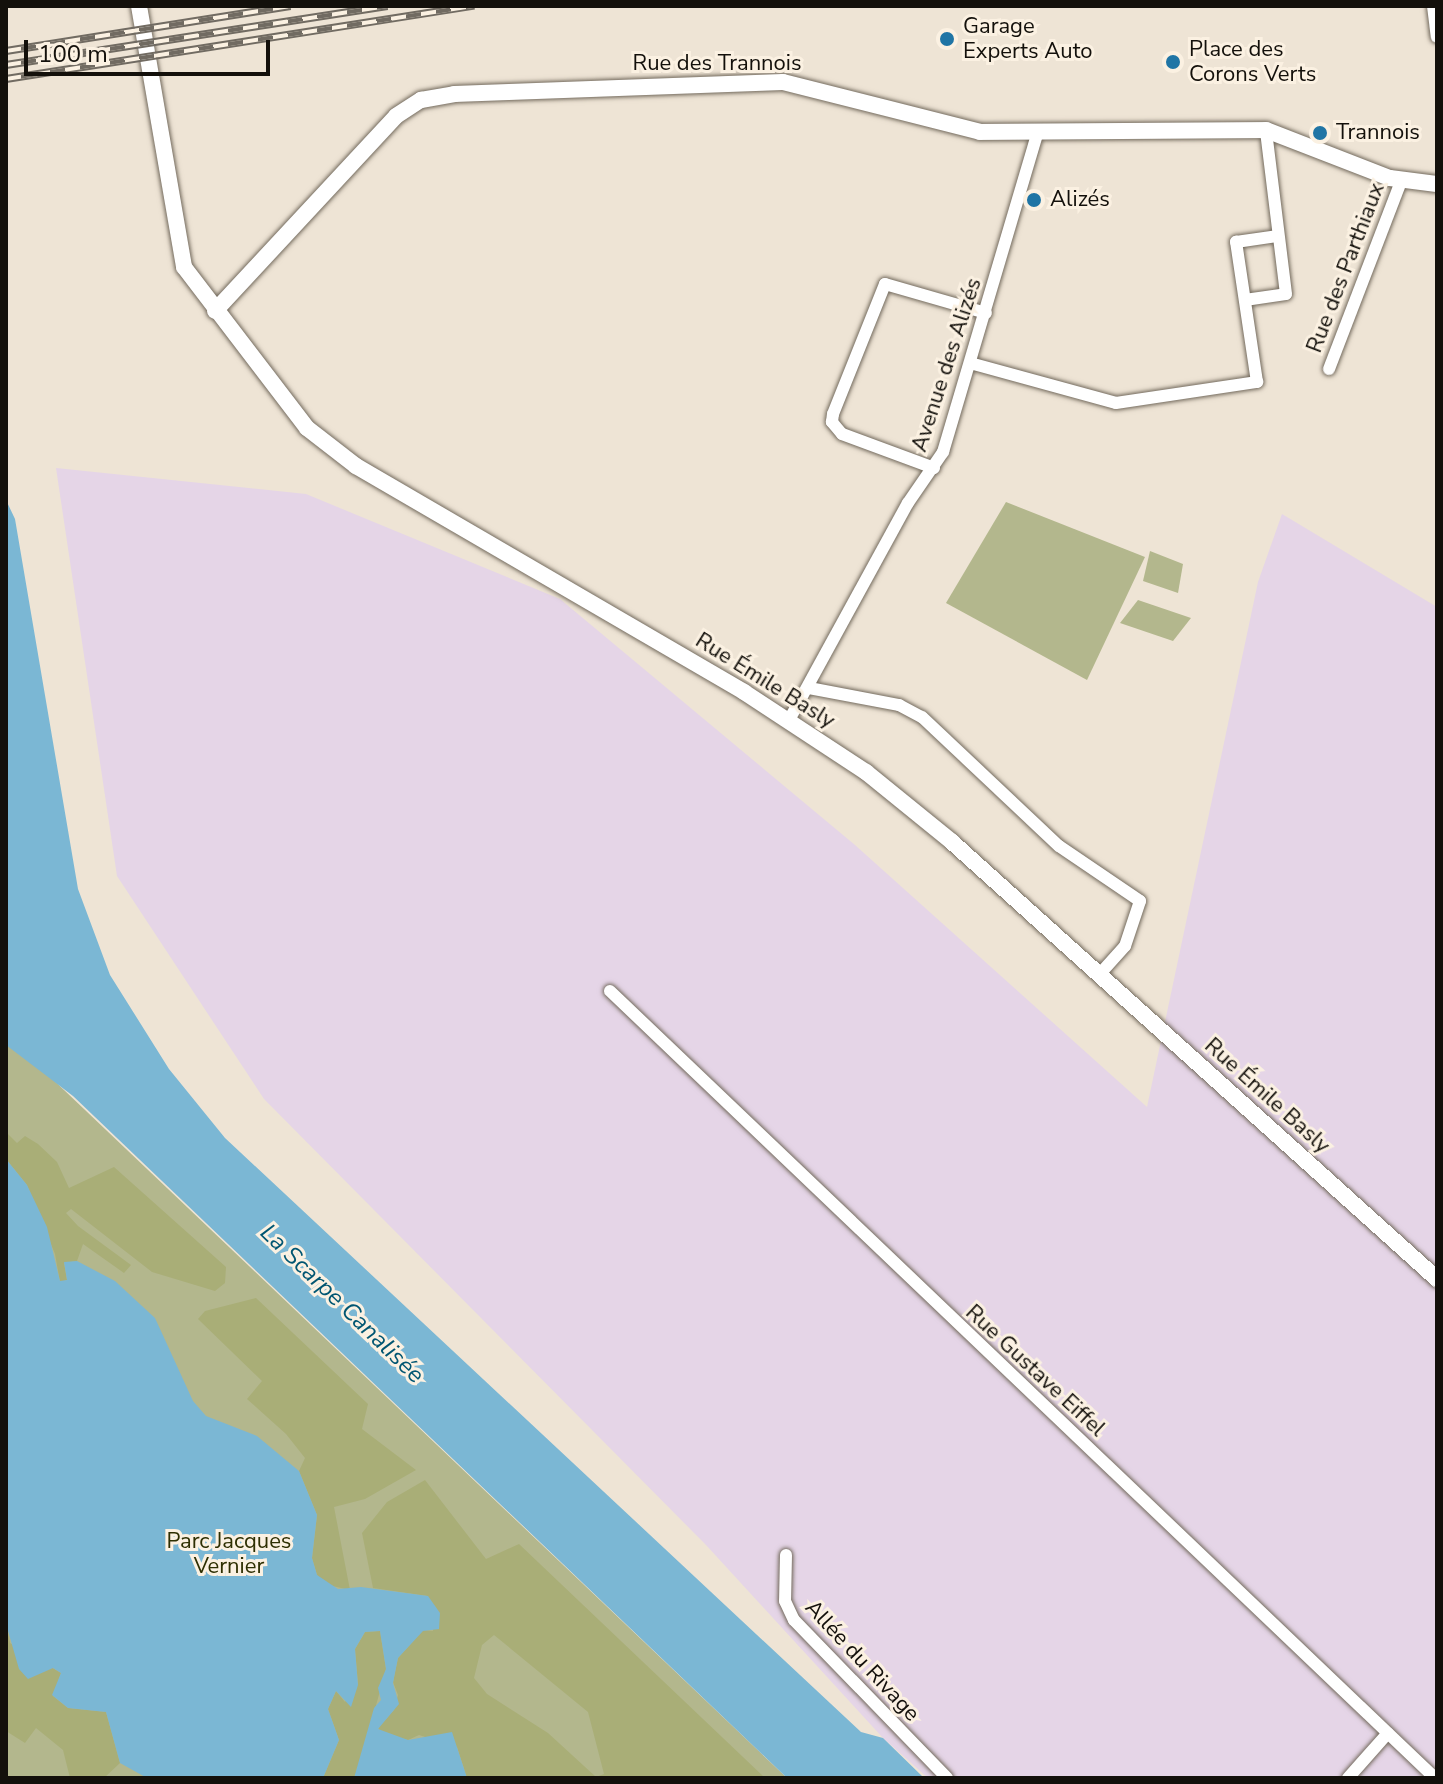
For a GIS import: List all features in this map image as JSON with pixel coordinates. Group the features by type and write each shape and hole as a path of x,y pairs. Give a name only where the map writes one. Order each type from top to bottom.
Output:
{"street":[{"name":"Rue Émile Basly","path":"139,6 181,259 215,311 300,421 331,450 789,720 920,814 1437,1279"},
{"path":"1433,6 1437,37"},
{"name":"Rue des Trannois","path":"215,311 396,116 431,97 783,82 821,87 940,125 1037,134 1266,130 1401,181 1437,184"},
{"path":"1245,300 1286,294 1266,130"},
{"name":"Avenue des Alizés","path":"789,720 903,512 934,468 986,313 1037,134"},
{"name":"Rue des Parthiaux","path":"1329,369 1401,181"},
{"path":"970,363 1116,403 1257,382 1236,242 1277,236"},
{"path":"934,468 842,434 832,422 833,414 885,284 986,313"},
{"name":"Rue Émile Basly","path":"809,688 899,705 922,717 1059,846 1140,901 1125,946 1100,974"},
{"name":"Rue Gustave Eiffel","path":"610,991 1435,1778"},
{"name":"Allée du Rivage","path":"786,1555 785,1601 794,1620 947,1778"},
{"path":"1348,1778 1388,1733"}],"shaded area":[{"path":"56,468 306,494 560,599 855,845 1147,1107 1258,582 1282,514 1437,607 1437,1778 928,1778 883,1738 706,1545 264,1099 117,876"}],"green space":[{"path":"1006,502 1145,557 1087,680 946,603"},
{"path":"1150,551 1183,564 1178,593 1143,581"},
{"path":"1138,600 1191,618 1173,641 1120,623"},
{"name":"Parc Jacques Vernier","path":"6,924 43,1070 787,1778 6,1778"},
{"path":"6,1132 17,1143 25,1136 38,1144 57,1162 69,1188 114,1167 226,1267 225,1283 215,1291 152,1272 71,1209 66,1213 78,1226 131,1265 124,1273 83,1244 77,1261 64,1263 67,1280 60,1282 55,1254 27,1185 6,1159"},
{"path":"256,1298 368,1404 362,1429 416,1470 365,1499 334,1507 350,1590 328,1585 317,1575 312,1558 317,1515 299,1471 305,1458 286,1434 247,1399 262,1381 198,1319 205,1311"},
{"path":"425,1480 486,1559 519,1544 765,1778 467,1778 457,1747 419,1735 408,1740 383,1734 378,1728 394,1710 398,1695 393,1682 398,1658 423,1630 433,1631 428,1596 373,1588 362,1533 387,1502","holes":["494,1635 588,1712 604,1774 596,1777 548,1733 487,1694 474,1678 482,1645"]},
{"path":"6,1624 10,1643 61,1673 53,1696 68,1708 106,1712 120,1763 104,1778 70,1778 63,1750 36,1728 25,1743 6,1731"},
{"path":"380,1631 386,1669 360,1764 354,1778 323,1778 339,1740 328,1709 336,1691 345,1702 358,1684 355,1649 365,1632"}],"water":[{"name":"La Scarpe Canalisée","path":"6,500 15,519 78,889 110,975 169,1069 225,1138 861,1732 883,1738 924,1778 787,1778 73,1096 6,1045"},
{"path":"6,1159 27,1185 47,1227 60,1281 67,1280 64,1262 77,1261 115,1281 155,1318 193,1401 206,1416 257,1436 299,1471 317,1515 312,1558 317,1575 338,1589 361,1587 428,1596 440,1613 439,1629 423,1631 398,1658 393,1683 399,1704 378,1729 408,1740 452,1732 467,1778 354,1778 374,1708 381,1700 378,1688 386,1669 380,1631 365,1632 355,1649 358,1685 351,1707 336,1691 328,1709 339,1740 323,1778 147,1778 120,1763 106,1712 68,1708 52,1695 61,1673 53,1668 28,1679 19,1669 6,1624"}],"railway":[{"path":"6,51 290,6"},
{"path":"6,65 387,6"},
{"path":"6,79 474,6"}],"place":[{"name":"Garage Experts Auto","path":"947,39"},
{"name":"Place des Corons Verts","path":"1173,62"},
{"name":"Trannois","path":"1320,133"},
{"name":"Alizés","path":"1034,200"}]}
